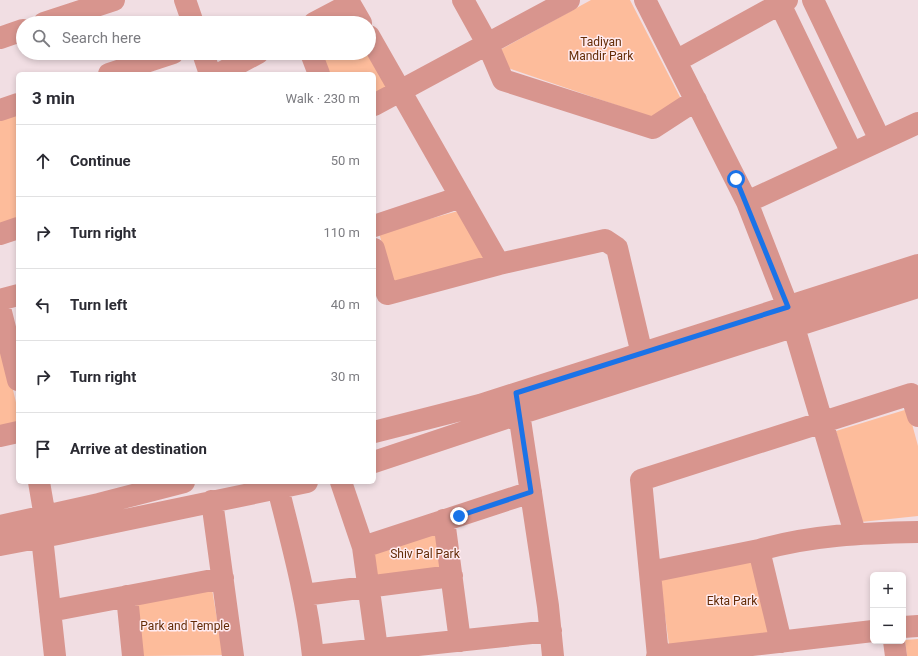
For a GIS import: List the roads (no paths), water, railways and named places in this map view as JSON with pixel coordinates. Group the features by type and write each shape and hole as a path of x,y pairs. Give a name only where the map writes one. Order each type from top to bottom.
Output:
{"street":[{"path":"185,0 191,16"},
{"path":"463,0 488,45 503,80 653,128 696,100"},
{"path":"376,104 488,45 569,0"},
{"path":"645,0 747,202 791,317 855,533"},
{"path":"813,0 880,140"},
{"path":"63,16 105,1"},
{"path":"676,61 783,2 852,153"},
{"path":"327,16 350,4 357,16"},
{"path":"0,38 16,32"},
{"path":"376,48 499,264"},
{"path":"121,72 154,60"},
{"path":"205,60 209,72"},
{"path":"223,72 245,60"},
{"path":"313,60 317,72"},
{"path":"0,110 16,105"},
{"path":"747,202 918,123"},
{"path":"376,225 461,197"},
{"path":"0,234 16,229"},
{"path":"376,256 387,294 499,264 605,240 617,248 646,374"},
{"path":"376,461 646,374 918,265"},
{"path":"376,431 480,404 642,353 918,287"},
{"path":"0,300 16,296"},
{"path":"0,308 16,372"},
{"path":"516,393 554,656"},
{"path":"870,631 657,656 641,480 911,394 918,416"},
{"path":"0,436 16,432"},
{"path":"39,484 55,656"},
{"path":"0,545 43,527 178,484"},
{"path":"0,526 43,527 212,501 297,484"},
{"path":"342,484 362,547 378,653"},
{"path":"278,488 304,595 313,656 378,653 460,641 551,631"},
{"path":"362,547 531,492"},
{"path":"212,501 233,656"},
{"path":"444,520 460,641"},
{"path":"650,572 759,550 780,544 855,533 918,532"},
{"path":"759,550 781,642"},
{"path":"304,595 452,576"},
{"path":"50,611 223,578"},
{"path":"127,596 133,656"},
{"path":"906,627 918,626"},
{"path":"894,644 896,656"}],"park label":[{"name":"Tadiyan Mandir Park","path":"601,49"},
{"name":"Shiv Pal Park","path":"425,554"},
{"name":"Ekta Park","path":"732,601"},
{"name":"Park and Temple","path":"185,626"}]}
